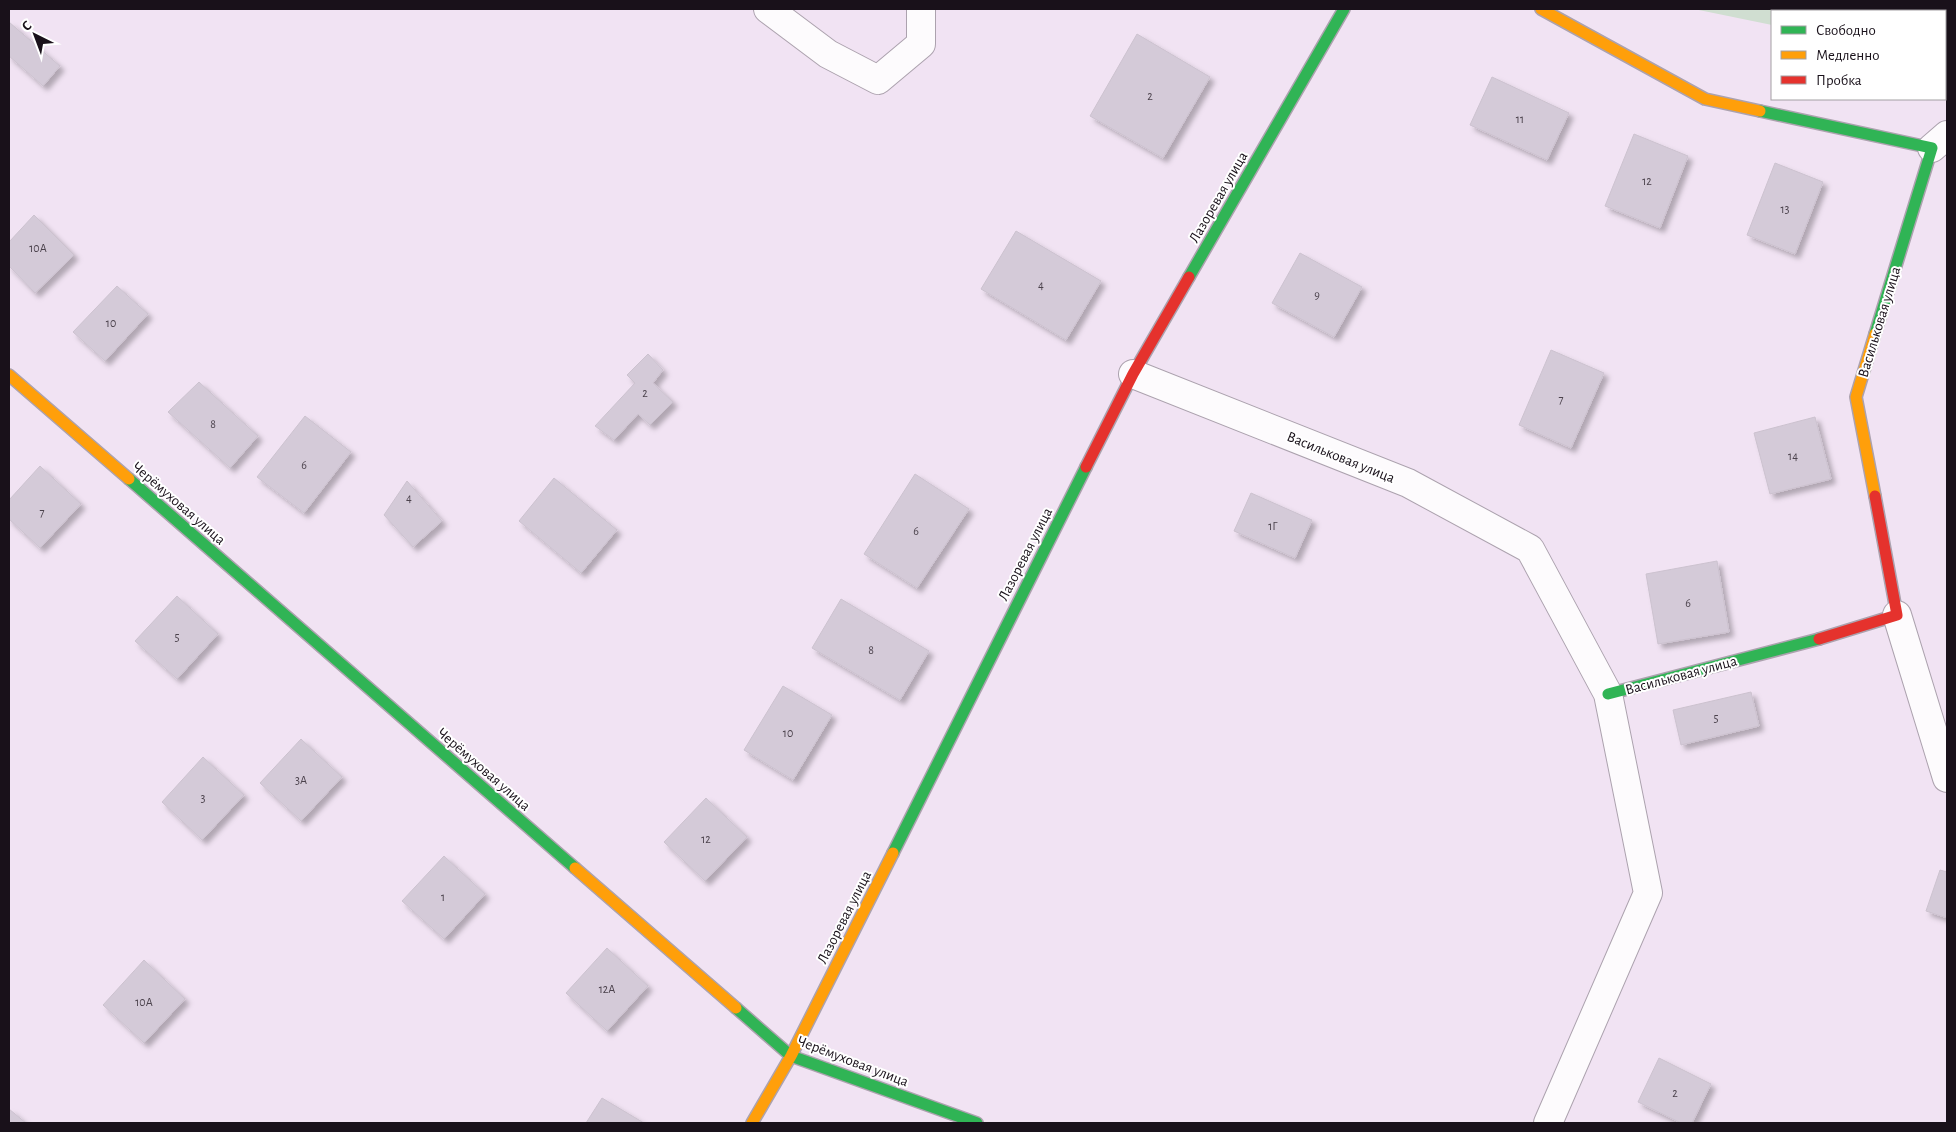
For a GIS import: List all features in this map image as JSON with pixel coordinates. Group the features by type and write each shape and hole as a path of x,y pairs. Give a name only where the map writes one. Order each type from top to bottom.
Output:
{"street":[{"path":"768,9 828,54 878,80 921,44 921,9"},
{"name":"Лазоревая улица","path":"752,1123 791,1056 1132,374 1344,9"},
{"name":"Васильковая улица","path":"1541,9 1705,99 1940,142 1856,397 1897,615 1818,639 1608,694"},
{"name":"Васильковая улица","path":"1132,374 1408,484 1530,549 1608,694 1648,893 1548,1123"},
{"name":"Черёмуховая улица","path":"9,375 791,1056 976,1123"},
{"path":"1897,615 1947,778"}],"green space":[{"path":"1694,9 1947,9 1947,63 1946,10 1771,10 1771,25"}],"building":[{"path":"9,22 60,66 43,86 9,56"},
{"path":"1137,34 1210,77 1163,158 1090,116"},
{"path":"1492,77 1569,113 1547,160 1470,125"},
{"path":"1634,134 1688,156 1660,228 1605,206"},
{"path":"1775,163 1823,182 1795,254 1747,235"},
{"path":"34,215 74,255 35,293 9,266 9,242"},
{"path":"1016,231 1101,281 1066,340 981,289"},
{"path":"1300,253 1362,287 1334,337 1272,303"},
{"path":"117,286 148,314 105,361 73,332"},
{"path":"1551,350 1604,373 1571,448 1519,425"},
{"path":"648,354 663,370 653,383 673,402 650,425 638,414 614,440 595,426 635,383 627,375"},
{"path":"199,382 258,436 230,468 168,412"},
{"path":"305,416 351,452 304,513 257,477"},
{"path":"1815,417 1831,479 1770,494 1754,433"},
{"path":"40,466 81,504 40,548 9,519 9,500"},
{"path":"915,474 969,509 917,588 864,554"},
{"path":"554,478 617,530 581,573 519,521"},
{"path":"407,481 442,521 413,547 384,515"},
{"path":"1251,493 1312,520 1295,558 1234,531"},
{"path":"1717,561 1729,632 1658,644 1646,574"},
{"path":"177,596 218,634 177,679 135,641"},
{"path":"841,599 929,651 900,700 812,648"},
{"path":"783,686 832,715 793,780 744,750"},
{"path":"1751,692 1759,726 1681,745 1673,710"},
{"path":"301,739 342,777 301,821 260,783"},
{"path":"203,757 244,795 202,840 162,802"},
{"path":"706,798 747,837 705,881 664,842"},
{"path":"444,856 485,894 444,939 402,901"},
{"path":"1940,870 1947,872 1947,918 1926,911"},
{"path":"607,948 648,986 607,1031 566,993"},
{"path":"144,960 185,999 144,1043 103,1005"},
{"path":"1659,1058 1711,1084 1692,1123 1681,1123 1638,1102"},
{"path":"602,1098 644,1123 586,1123"},
{"path":"9,1109 26,1123 9,1123"}],"traffic: fast":[{"path":"1189,277 1344,9"},
{"path":"1760,111 1932,148 1875,334"},
{"path":"893,853 1086,467"},
{"path":"129,479 575,868"},
{"path":"1608,694 1819,639"},
{"path":"736,1008 791,1056 977,1123"}],"traffic: slow":[{"path":"1541,9 1705,99 1760,111"},
{"path":"1875,334 1856,397 1875,496"},
{"path":"9,375 129,479"},
{"path":"752,1123 791,1056 893,853"},
{"path":"575,868 736,1008"}],"traffic: jam":[{"path":"1086,467 1133,374 1189,277"},
{"path":"1819,639 1897,615 1875,496"}]}
